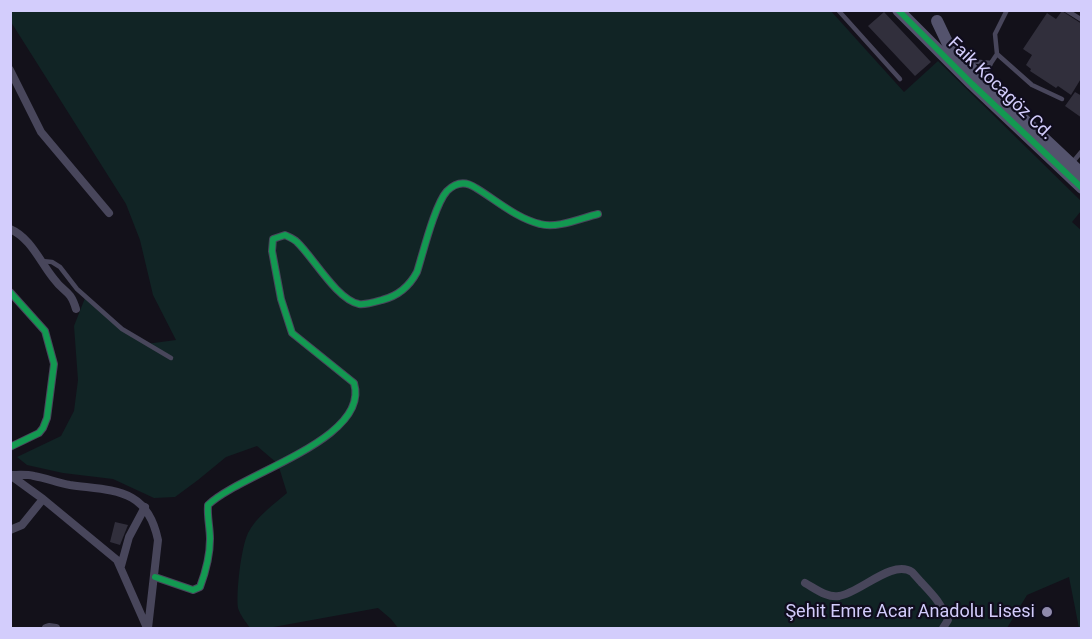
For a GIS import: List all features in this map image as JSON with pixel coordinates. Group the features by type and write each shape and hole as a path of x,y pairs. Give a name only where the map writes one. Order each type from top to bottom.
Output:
{"street":[{"name":"Faik Kocagöz Cd.","path":"898,10 912,21 1082,188"},
{"path":"912,21 929,30 936,14"},
{"path":"936,14 947,42 963,60 1082,174"},
{"path":"10,70 41,132 109,213"},
{"path":"155,577 193,590 200,586 206,571 210,537 208,505 215,498 248,478 298,455 326,437 342,423 355,404 357,393 354,383 292,333 281,299 272,251 273,239 285,235 296,241 343,295 357,304 366,304 386,299 406,289 417,272 446,192 462,182 474,186 500,204 541,225 553,225 598,214"},
{"path":"10,229 24,238 56,283 68,292 76,309"},
{"path":"10,291 45,331 54,364 47,418 43,428 39,433 10,447"},
{"path":"11,475 32,475 68,485 116,490 130,496 145,507 156,530 158,540 148,628"},
{"path":"11,475 112,554 121,566 148,628"},
{"path":"10,530 22,525 43,498"},
{"path":"121,566 129,537 145,507"},
{"path":"806,583 825,595 838,597 886,573 900,569 911,572 942,604 948,620 943,628"},
{"path":"46,628 56,628"}],"lane":[{"path":"838,10 900,79"},
{"path":"983,81 997,54 995,34 1007,10"},
{"path":"1066,10 1082,20"},
{"path":"997,54 1032,85 1062,99"},
{"path":"963,60 991,63"},
{"path":"1071,165 1082,151"},
{"path":"42,261 52,262 60,267 77,289 122,329 171,358"}],"green space":[{"path":"11,10 830,10 904,92 938,61 1081,201 1081,211 1072,222 1082,231 1081,628 1079,628 1069,577 1027,595 1007,628 398,628 378,608 268,628 250,628 238,608 240,570 245,540 256,522 287,493 278,464 257,446 226,457 175,497 154,498 113,479 63,473 27,465 17,457 61,436 74,411 78,380 74,326 85,298 116,326 146,344 176,340 153,295 140,240 126,204 11,22"}],"building":[{"path":"1062,11 1082,24 1082,77 1071,95 1030,71 1031,69 1026,65 1032,55 1023,49 1047,13 1056,19"},
{"path":"884,12 931,62 915,76 868,26"},
{"path":"1075,92 1082,96 1082,118 1065,106"},
{"path":"115,522 128,525 120,545 110,542"}],"cycle path":[{"path":"898,10 1082,188"},
{"path":"155,577 193,590 200,587 209,551 208,505 224,493 324,438 343,421 354,403 354,383 292,333 281,299 272,251 273,239 285,235 294,240 342,295 351,301 365,304 393,296 410,282 417,272 438,206 447,191 457,184 472,186 514,213 540,224 561,224 598,214"},
{"path":"10,292 45,331 54,364 47,418 43,428 39,433 10,447"}],"place":[{"name":"Şehit Emre Acar Anadolu Lisesi","path":"1047,612"}]}
